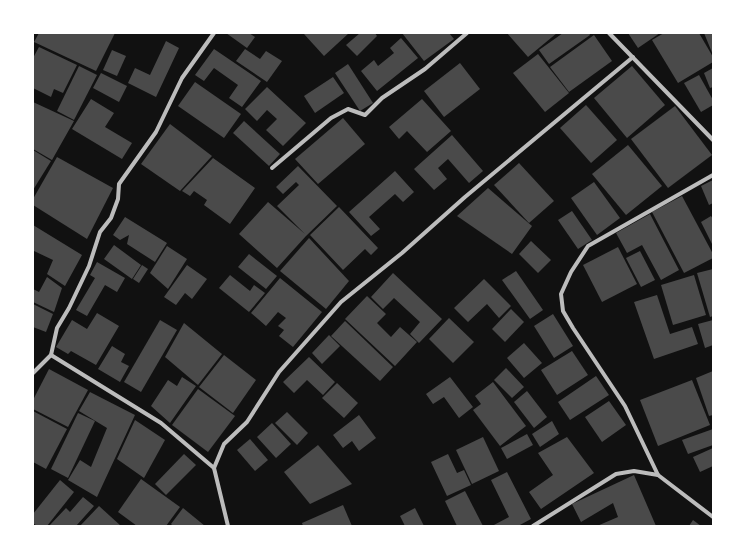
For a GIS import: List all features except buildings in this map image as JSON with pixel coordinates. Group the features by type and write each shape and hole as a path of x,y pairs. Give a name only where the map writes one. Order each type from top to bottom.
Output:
{"street":[{"path":"33,373 51,355 57,328 69,308 89,266 100,232 111,218 118,199 119,184 156,132 182,78 214,33"},
{"path":"272,168 331,118 348,109 365,116 382,98 425,69 467,33"},
{"path":"609,33 713,140"},
{"path":"214,468 224,444 247,422 279,372 341,302 402,253 465,197 633,57"},
{"path":"713,175 588,246 571,272 561,294 563,310 573,328 625,406 658,475 713,517"},
{"path":"51,355 161,423 214,468 228,526"},
{"path":"533,526 616,474 634,471 658,475"}]}
